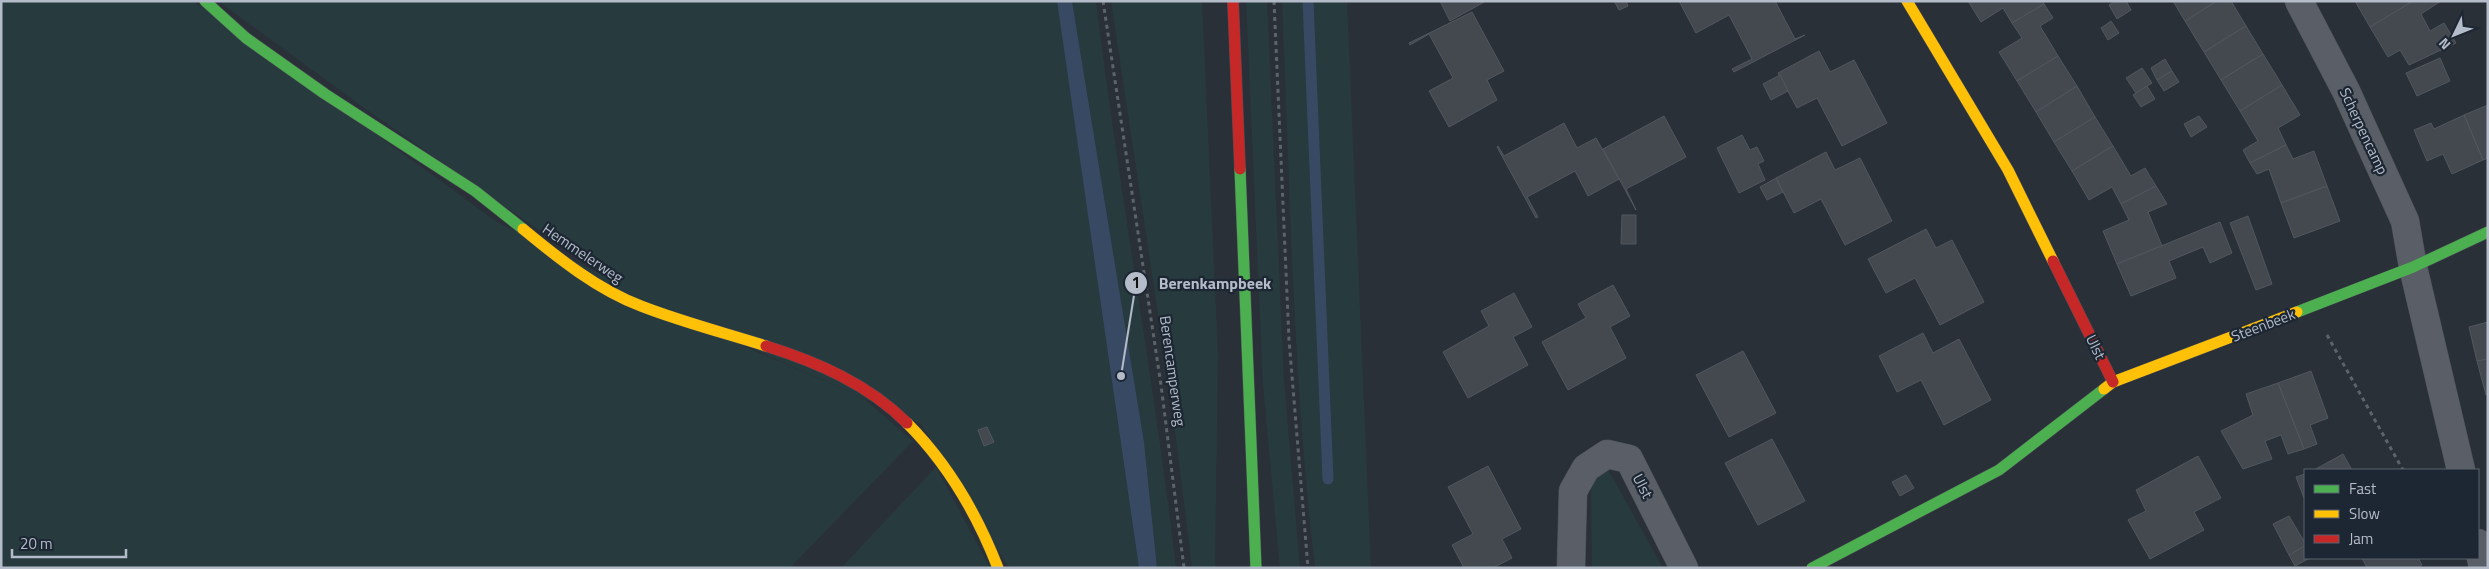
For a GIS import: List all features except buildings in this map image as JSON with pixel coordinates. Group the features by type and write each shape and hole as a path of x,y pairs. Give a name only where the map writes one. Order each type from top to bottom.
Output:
{"street":[{"name":"Hemmelerweg","path":"205,1 246,38 325,94 475,191 553,254 600,286 640,306 807,359 862,388 891,407 914,430 956,482 987,540 998,568"},
{"path":"1233,1 1256,568"},
{"name":"Ulst","path":"1907,1 2008,170 2113,382"},
{"name":"Scherpencamp","path":"2299,1 2346,91 2406,221 2412,267"},
{"name":"Steenbeek","path":"2113,382 2412,267 2488,232"},
{"path":"2412,267 2461,469"},
{"path":"1812,568 1999,470 2113,382"},
{"name":"Ulst","path":"1571,568 1573,491 1586,468 1607,454 1629,459 1684,568"},
{"path":"2479,547 2484,568"}],"path":[{"name":"Berencamperweg","path":"1103,1 1161,385 1184,568"},
{"path":"1274,1 1289,340 1308,568"},
{"path":"2311,306 2402,469"}],"green space":[{"path":"1,1 193,1 497,222 748,348 862,397 913,441 790,568 1,568"},
{"path":"218,1 1057,1 1139,568 1009,568 921,424 630,294 360,105"},
{"path":"1072,1 1096,1 1176,568 1157,568 1144,442"},
{"path":"1111,1 1202,1 1218,355 1215,568 1192,568 1172,407"},
{"path":"1246,1 1267,1 1284,380 1300,568 1280,568 1263,385"},
{"path":"1282,1 1347,1 1371,568 1315,568 1297,356"},
{"path":"936,467 990,568 841,568"},
{"path":"1601,471 1609,471 1663,568 1592,568 1591,479"}],"water":[{"path":"1057,1 1072,1 1144,442 1157,568 1139,568"}],"waterway":[{"path":"1308,1 1328,479"}],"traffic: fast":[{"path":"205,1 246,38 325,94 475,191 523,229"},
{"path":"1240,169 1256,568"},
{"path":"2297,312 2413,267 2488,232"},
{"path":"1812,568 1999,470 2104,389"}],"traffic: slow":[{"path":"1907,1 2008,170 2053,261"},
{"path":"523,229 579,272 625,299 672,317 766,346"},
{"path":"2104,389 2113,382 2297,312"},
{"path":"907,423 936,455 960,491 981,528 998,568"}],"traffic: jam":[{"path":"1233,1 1240,169"},
{"path":"2053,261 2113,382"},
{"path":"766,346 804,359 841,376 876,397 907,423"}],"place":[{"name":"Berenkampbeek","path":"1121,376"}]}
